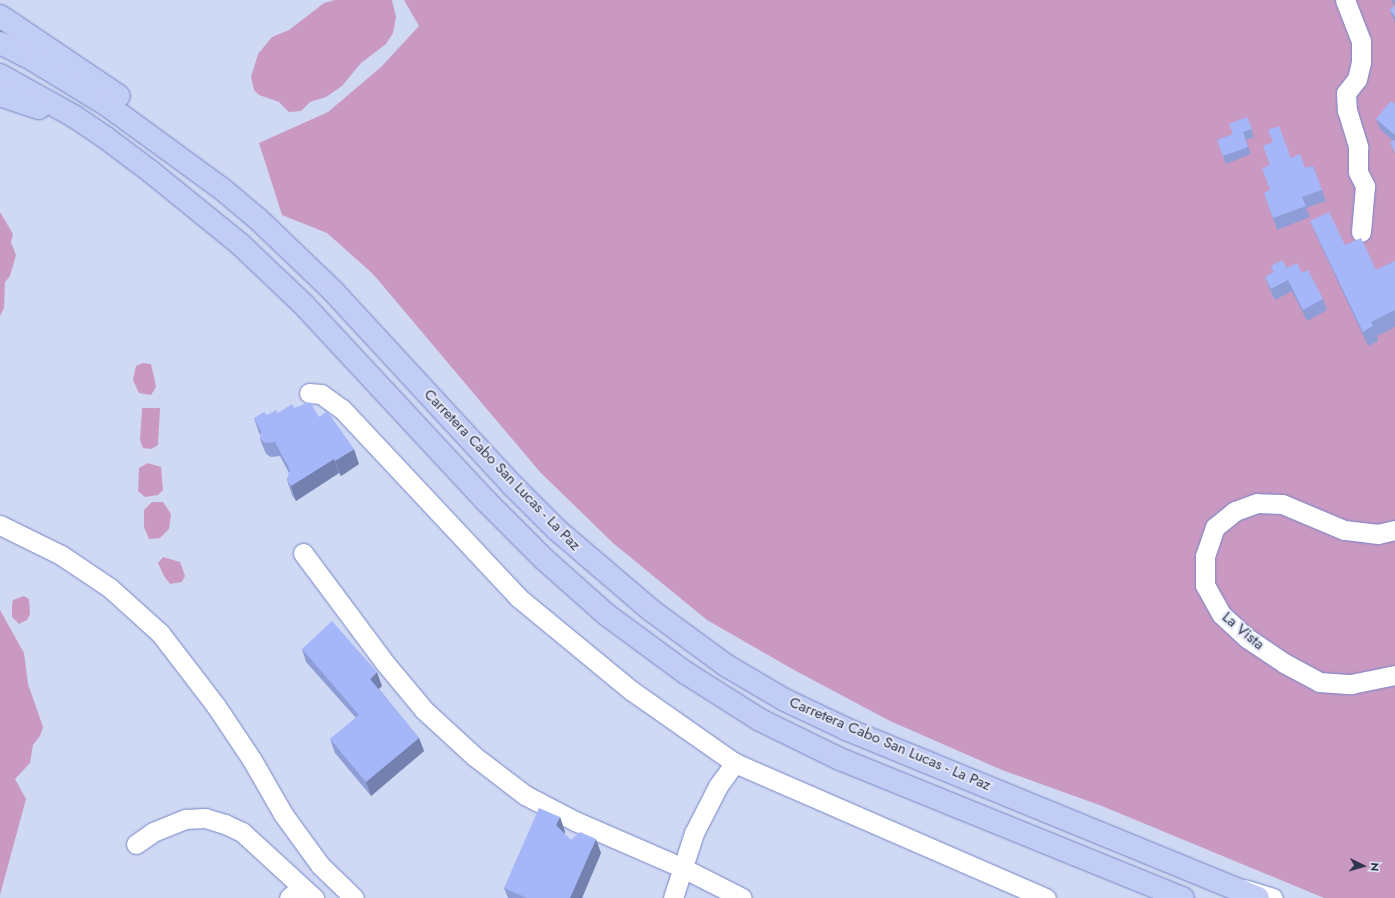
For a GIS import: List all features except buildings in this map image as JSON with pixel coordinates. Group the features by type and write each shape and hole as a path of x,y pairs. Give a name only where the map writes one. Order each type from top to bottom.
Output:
{"highway":[{"path":"0,16 68,71"},
{"name":"Carretera Cabo San Lucas - La Paz","path":"0,43 68,71 258,219 334,292 503,476 556,529 652,611 727,666 785,700 846,728 1258,898"},
{"name":"Carretera Cabo San Lucas - La Paz","path":"0,75 38,102 106,138 156,176 241,245 304,305 486,501 545,560 607,615 686,674 760,720 840,759 1183,898"},
{"path":"0,95 38,102"}],"street":[{"path":"1345,0 1361,41 1361,62 1357,79 1346,93 1347,110 1358,147 1358,172 1365,186 1360,232"},
{"path":"310,394 321,394 342,409 519,598 632,691 735,763 1046,898"},
{"name":"La Vista","path":"1395,530 1378,534 1344,530 1282,504 1257,503 1235,511 1214,527 1205,556 1205,585 1221,614 1247,638 1284,663 1319,682 1351,684 1395,675"},
{"path":"0,525 61,555 110,588 160,633 216,706 252,760 283,814 315,858 354,898"},
{"path":"303,553 385,663 424,710 474,756 525,795 575,821 681,867 742,898"},
{"path":"673,898 681,867 701,820 718,786 735,763"},
{"path":"136,844 153,832 172,822 205,818 242,832 301,894"},
{"path":"1226,884 1273,898"}],"shaded area":[{"path":"335,0 392,0 396,17 393,33 386,44 361,63 342,86 326,97 310,102 301,111 289,112 279,102 259,95 254,90 251,77 258,54 272,37 289,30 324,3"},
{"path":"404,0 1395,0 1395,898 1324,898 1102,806 1002,770 890,721 794,670 707,620 613,543 540,472 373,274 327,233 282,215 259,143 328,112 381,67 419,26"},
{"path":"0,212 13,234 11,242 16,255 10,276 5,282 4,308 0,316"},
{"path":"143,363 151,364 156,387 151,395 139,393 133,380 136,366"},
{"path":"142,408 160,408 158,445 151,449 143,448 140,440"},
{"path":"148,463 161,467 163,490 158,495 145,497 138,491 139,468"},
{"path":"152,502 163,502 171,514 169,529 160,538 149,539 144,527 144,510"},
{"path":"163,557 180,562 185,576 182,582 170,584 164,576 158,563"},
{"path":"24,596 29,599 30,614 27,620 19,624 12,617 12,605 13,600"},
{"path":"0,610 24,653 28,684 43,727 40,736 33,745 30,763 15,779 26,799 0,895"}]}
